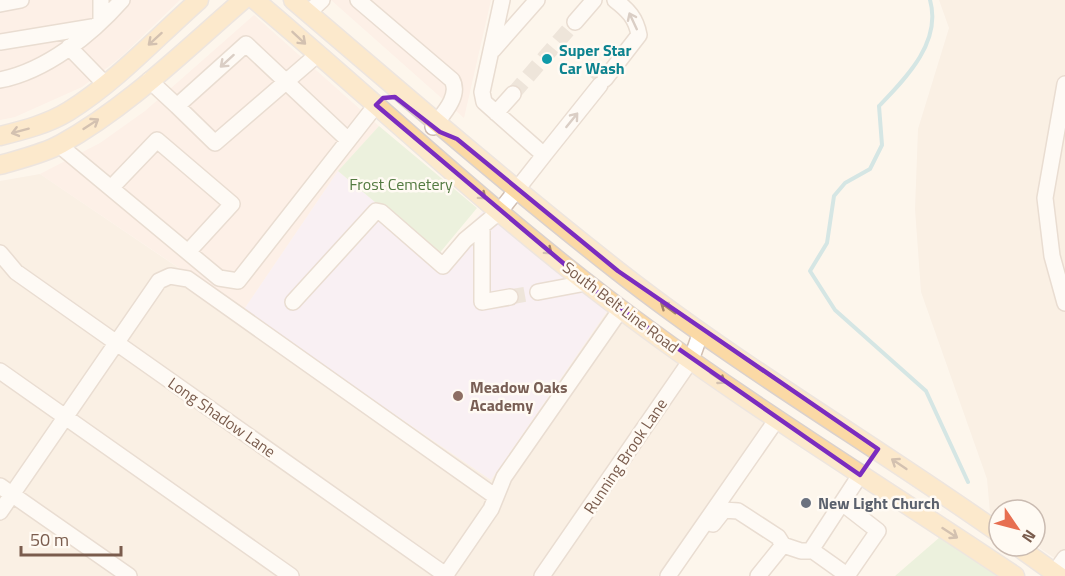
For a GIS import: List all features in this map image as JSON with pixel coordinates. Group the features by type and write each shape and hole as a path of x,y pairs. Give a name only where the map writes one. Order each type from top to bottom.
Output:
{"main road":[{"path":"0,136 30,128 68,112 105,84 199,0"},
{"path":"0,165 59,145 135,94 243,0"},
{"name":"South Belt Line Road","path":"255,0 586,283 691,360 777,419 1015,576"},
{"path":"294,0 435,124"},
{"path":"376,105 383,98 395,97 435,124"},
{"name":"South Belt Line Road","path":"435,124 458,139 618,271 701,333 878,449 987,525"},
{"path":"860,475 878,449"},
{"path":"1037,558 1058,571"}],"street":[{"path":"0,4 21,0"},
{"path":"97,23 101,0"},
{"path":"0,80 37,68 69,46 122,0"},
{"path":"308,13 322,0"},
{"path":"358,0 452,80 455,86 453,97 435,124"},
{"path":"502,0 482,92 484,102 544,155"},
{"path":"491,52 537,0"},
{"path":"575,22 594,0"},
{"path":"293,302 376,212 381,212 443,266 465,240 500,211 519,189 589,99 590,85 602,81 623,58 639,35 636,22 629,11 615,0"},
{"path":"0,42 97,23"},
{"path":"177,106 246,44 347,140"},
{"path":"69,46 105,84"},
{"path":"149,80 215,144 317,55"},
{"path":"1065,84 1046,198 1052,256 1065,303"},
{"path":"496,113 513,94"},
{"path":"59,145 219,278 238,281 376,105"},
{"path":"111,188 157,140 232,204 188,252"},
{"path":"482,226 482,302 510,297"},
{"name":"Long Shadow Lane","path":"0,253 16,272 446,576"},
{"path":"0,275 16,272"},
{"path":"0,512 6,490 66,417 159,281 170,276 188,279 496,497"},
{"path":"538,292 586,283"},
{"path":"446,576 491,509 504,477 621,309"},
{"name":"Running Brook Lane","path":"542,576 691,360 701,333"},
{"path":"0,371 291,576"},
{"path":"668,576 777,419"},
{"path":"813,551 860,475"},
{"path":"6,490 129,576"},
{"path":"676,576 724,510 738,511 778,537 783,545 801,551 813,551 844,573 849,573 878,531 842,503"},
{"path":"758,576 783,545"}],"highlighted area":[{"path":"395,97 440,132 457,139 618,271 878,449 860,475 601,295 376,105 383,98"}],"shaded area":[{"path":"0,0 180,0 121,57 82,87 15,117 0,120"},
{"path":"331,0 491,0 464,118"},
{"path":"939,0 1065,0 1065,565 1047,553 1047,498 989,498 987,479 921,292 915,209 918,129 949,28"},
{"path":"254,15 379,126 338,171 243,311 40,174 100,143 145,111"},
{"name":"Meadow Oaks Academy","path":"338,171 443,259 485,208 608,310 491,480 243,311"},
{"path":"40,174 491,480 608,310 766,421 658,576 0,576 0,181"}],"green space":[{"name":"Frost Cemetery","path":"379,126 477,208 438,255 338,171"},
{"path":"940,537 997,576 895,576"}],"waterway":[{"path":"930,0 931,30 926,45 900,84 879,106 882,145 870,169 845,183 834,196 827,243 810,271 835,310 926,391 968,482"}],"tunnel":[{"path":"513,94 575,22"},
{"path":"594,80 600,73"},
{"path":"510,297 538,292"}],"place":[{"name":"Super Star Car Wash","path":"547,59"},
{"name":"Meadow Oaks Academy","path":"458,396"},
{"name":"New Light Church","path":"806,503"}]}
